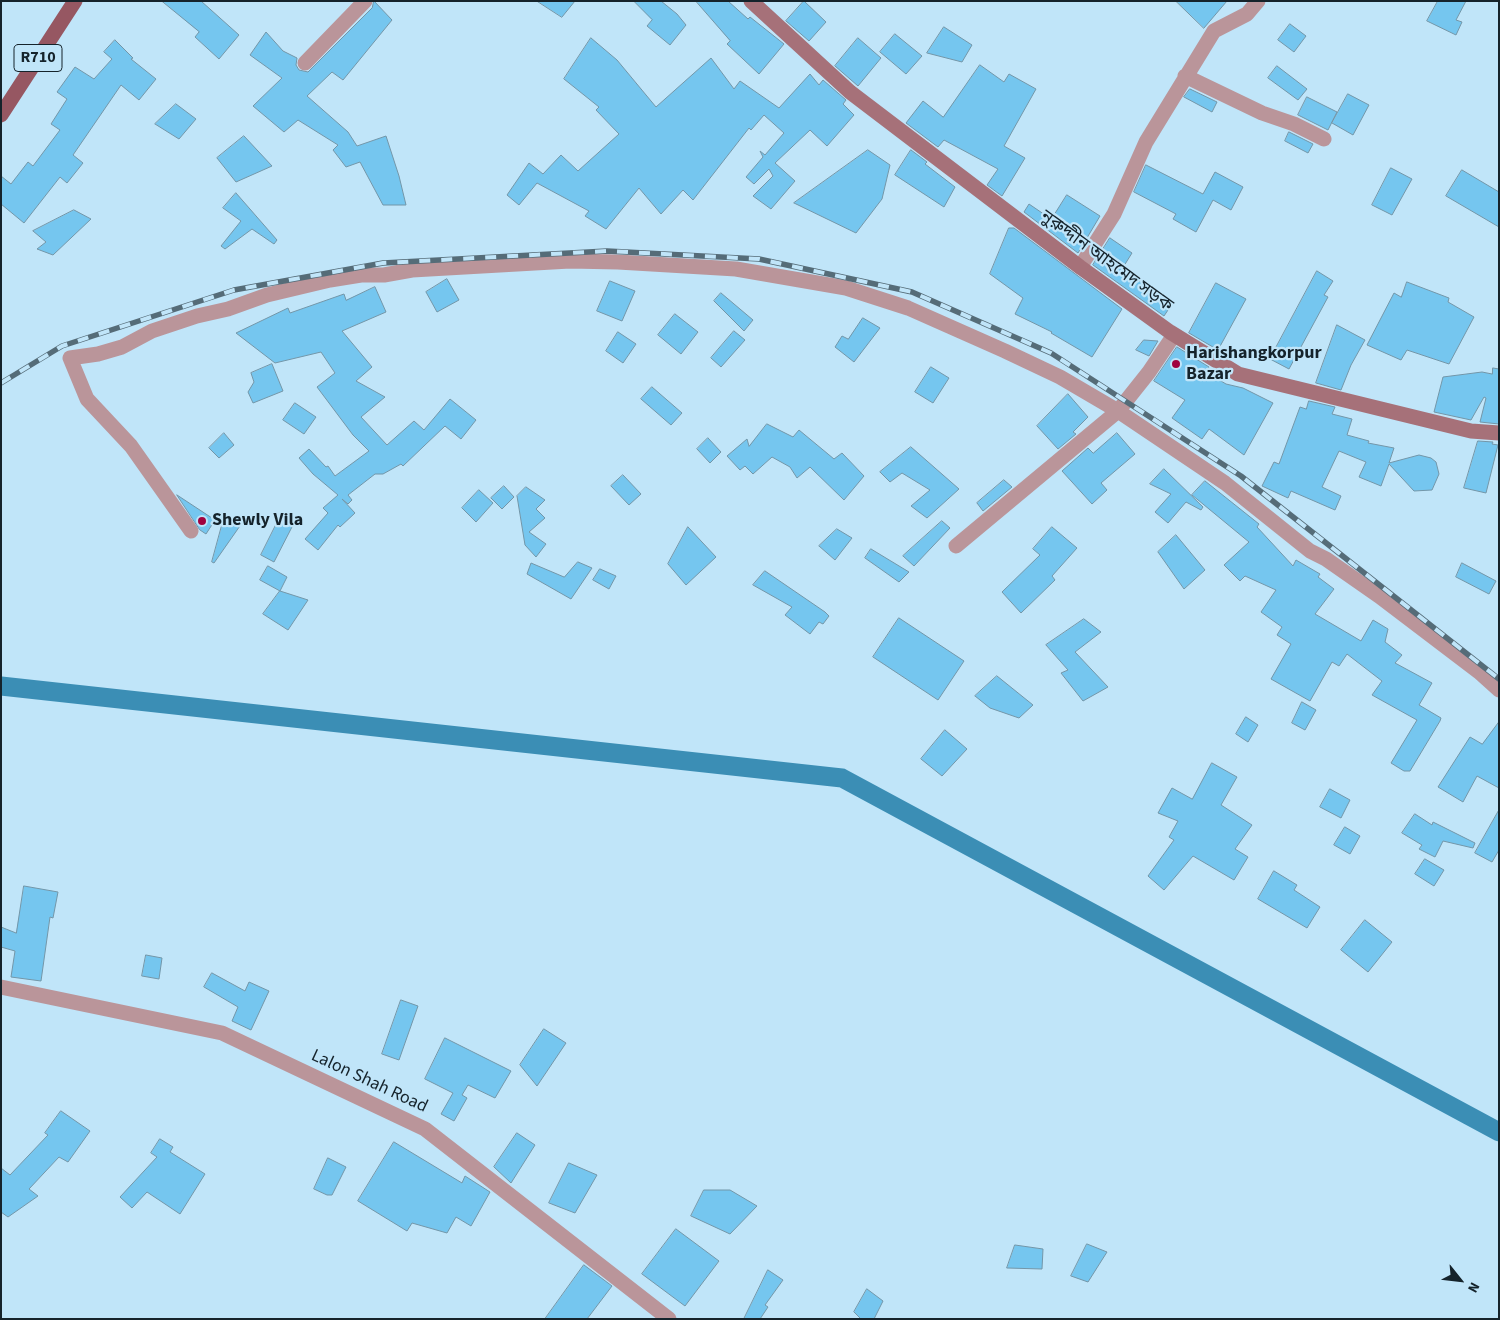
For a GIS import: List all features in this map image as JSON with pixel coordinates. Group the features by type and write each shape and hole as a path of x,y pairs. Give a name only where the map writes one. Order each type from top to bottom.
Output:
{"main road":[{"name":"R710","path":"1,115 75,1"},
{"name":"নুরুদ্দীন আহমেদ সড়ক","path":"751,1 850,92 1080,267 1174,335 1238,374 1471,432 1499,433"}],"street":[{"path":"305,63 365,1"},
{"path":"1080,267 1114,214 1146,142 1185,76 1214,32 1247,14 1258,1"},
{"path":"1185,76 1262,113 1294,124 1324,140"},
{"path":"191,531 131,446 87,399 70,358 98,354 122,347 162,328 197,316 228,310 267,295 330,280 361,275 384,275 412,270 597,261 736,269 846,288 926,316 1060,378 1118,411 1225,483 1310,551 1326,559 1379,596 1479,672 1499,690"},
{"path":"956,546 1118,411 1149,372 1174,335"},
{"name":"Lalon Shah Road","path":"1,987 222,1033 425,1129 669,1319"}],"building":[{"path":"162,1 201,1 239,35 219,59 195,37 199,32"},
{"path":"374,1 392,20 343,80 332,72 307,96 348,132 357,146 386,136 406,205 383,205 360,162 346,167 333,150 338,145 298,120 284,132 253,106 282,78 250,55 266,32 283,51 297,58 296,65 299,70 308,72 372,8"},
{"path":"537,1 575,1 562,17"},
{"path":"634,1 661,1 677,14 686,25 670,45 647,26 652,20"},
{"path":"696,1 728,1 748,19 750,17 784,44 759,74 727,44 730,41"},
{"path":"804,1 826,22 809,41 786,21"},
{"path":"1176,1 1227,1 1204,28"},
{"path":"1438,1 1466,1 1456,20 1462,22 1456,35 1427,21"},
{"path":"1290,24 1306,36 1294,52 1278,40"},
{"path":"944,27 972,45 962,62 927,53"},
{"path":"895,34 922,56 906,74 880,52"},
{"path":"591,38 617,60 656,107 711,58 734,89 740,81 779,108 810,74 819,85 823,80 846,100 843,104 854,115 827,146 810,130 775,163 795,181 771,209 753,196 773,176 769,169 754,184 746,177 763,157 760,151 765,155 784,133 764,115 751,130 749,128 693,200 683,190 661,214 639,188 606,229 585,216 589,211 537,183 519,205 507,195 529,163 543,174 561,155 578,171 619,134 596,110 599,107 564,79"},
{"path":"858,38 881,58 858,86 835,66"},
{"path":"115,40 133,58 131,59 156,79 139,100 121,85 73,155 83,163 67,183 60,177 24,223 1,204 1,176 11,184 28,162 33,166 60,130 51,124 67,99 57,92 75,67 94,79 112,59 104,52"},
{"path":"980,65 1004,82 1009,74 1036,89 1004,146 1025,158 1002,196 987,185 998,169 944,140 938,147 906,123 923,101 943,117"},
{"path":"1277,66 1307,89 1298,100 1268,78"},
{"path":"1190,89 1217,102 1212,112 1184,97"},
{"path":"1348,94 1369,105 1353,135 1332,123"},
{"path":"1307,97 1337,112 1328,130 1298,115"},
{"path":"176,104 196,119 179,139 155,124"},
{"path":"1289,132 1313,144 1308,153 1285,141"},
{"path":"244,136 272,166 236,182 217,158"},
{"path":"868,150 890,165 882,199 856,233 794,203"},
{"path":"911,150 927,162 925,164 955,187 944,207 895,175"},
{"path":"1146,165 1203,194 1215,172 1243,187 1231,210 1213,200 1196,232 1173,219 1176,214 1134,192"},
{"path":"1391,168 1412,179 1392,215 1372,205"},
{"path":"1462,170 1499,192 1499,227 1446,196"},
{"path":"236,193 277,240 274,244 252,229 225,249 221,246 241,221 223,208"},
{"path":"1067,195 1100,216 1078,253 1024,212 1029,204 1051,219"},
{"path":"74,210 91,219 53,255 37,249 46,242 33,231"},
{"path":"1009,228 1014,228 1122,309 1092,357 1052,332 1015,314 1023,298 990,274"},
{"path":"1110,238 1132,253 1122,269 1172,304 1164,316 1093,265"},
{"path":"1317,271 1333,281 1324,295 1328,297 1289,369 1270,359"},
{"path":"447,279 459,300 437,312 426,292"},
{"path":"610,281 635,291 622,321 597,311"},
{"path":"1407,282 1449,298 1448,302 1474,317 1449,364 1407,350 1401,360 1367,345 1394,293 1401,297"},
{"path":"1216,283 1246,299 1218,350 1189,333"},
{"path":"375,287 386,312 342,331 372,367 356,381 385,397 361,417 387,445 414,421 424,430 450,399 476,420 461,439 445,426 403,466 401,464 383,474 375,474 348,495 352,500 348,504 342,499 355,513 340,527 338,525 318,550 305,539 328,513 323,508 338,495 313,474 299,458 309,449 326,467 328,466 335,476 369,451 353,435 317,387 335,373 321,352 275,363 236,333 288,308 290,313 344,294 346,300"},
{"path":"721,293 753,320 744,331 714,301"},
{"path":"675,314 698,332 681,354 658,335"},
{"path":"863,318 880,328 854,362 835,347 842,336 848,339"},
{"path":"1337,325 1365,340 1351,365 1341,390 1316,383"},
{"path":"734,331 745,340 721,367 711,358"},
{"path":"618,332 636,344 623,363 606,351"},
{"path":"1144,340 1158,341 1149,356 1136,350"},
{"path":"1177,347 1209,367 1206,372 1226,384 1243,388 1273,403 1244,455 1209,429 1202,439 1172,418 1185,400 1154,381"},
{"path":"272,364 283,391 253,403 248,392 254,382 251,373"},
{"path":"931,367 949,378 933,403 915,392"},
{"path":"1493,368 1499,369 1499,424 1480,422 1486,398 1484,397 1471,420 1434,412 1443,377 1482,372 1492,374"},
{"path":"652,387 682,413 671,425 641,399"},
{"path":"1068,394 1088,417 1073,432 1076,434 1058,449 1037,426"},
{"path":"1309,401 1335,407 1332,414 1352,419 1347,435 1369,441 1368,443 1394,448 1389,463 1419,455 1431,458 1436,462 1439,474 1432,490 1414,491 1389,464 1381,486 1359,477 1366,462 1339,451 1322,487 1341,496 1335,510 1291,491 1288,498 1262,486 1274,462 1279,464 1300,407 1306,409"},
{"path":"295,403 316,417 304,434 283,420"},
{"path":"767,424 793,437 799,430 834,459 842,453 864,476 844,500 810,467 797,478 790,467 772,457 753,474 745,466 740,470 727,456 747,439 749,446"},
{"path":"224,433 234,445 219,458 209,448"},
{"path":"1117,433 1135,454 1101,483 1107,490 1092,504 1062,471 1088,448 1093,453"},
{"path":"708,438 721,452 710,463 697,449"},
{"path":"1478,441 1493,442 1492,444 1498,445 1486,493 1464,488"},
{"path":"911,447 959,489 927,518 911,506 930,490 902,473 890,482 880,472"},
{"path":"1164,469 1203,507 1201,510 1186,502 1168,523 1155,512 1171,494 1150,484"},
{"path":"623,475 641,494 629,505 611,486"},
{"path":"1004,480 1012,487 983,511 977,503"},
{"path":"1205,481 1259,524 1257,527 1293,566 1296,560 1320,574 1318,577 1334,589 1315,614 1361,641 1373,620 1388,629 1385,642 1402,655 1395,663 1432,683 1419,705 1441,718 1410,771 1404,771 1391,763 1417,720 1372,695 1382,681 1347,654 1339,666 1332,662 1310,701 1271,679 1291,644 1277,635 1282,627 1261,612 1276,590 1245,576 1240,581 1224,565 1249,542 1192,495"},
{"path":"504,486 514,497 502,509 491,498"},
{"path":"526,487 545,500 536,509 545,518 529,532 546,544 536,557 525,545 517,496"},
{"path":"479,490 493,503 476,522 462,508"},
{"name":"Shewly Vila","path":"177,495 215,520 206,534 200,530"},
{"path":"280,517 293,525 274,562 261,555"},
{"path":"224,518 242,523 214,563 212,562"},
{"path":"942,521 950,528 914,566 903,556"},
{"path":"688,527 716,557 686,585 668,564"},
{"path":"1052,527 1077,548 1052,576 1055,580 1021,613 1002,592 1040,555 1033,549"},
{"path":"837,529 852,538 835,560 819,546"},
{"path":"1176,535 1205,570 1184,589 1158,552"},
{"path":"871,549 909,572 899,582 865,558"},
{"path":"578,562 592,568 571,599 527,574 531,563 564,577"},
{"path":"1462,563 1496,581 1489,594 1456,577"},
{"path":"268,566 287,577 280,591 260,580"},
{"path":"600,569 616,576 609,589 593,580"},
{"path":"765,571 825,612 829,616 823,624 819,622 810,634 785,615 792,607 753,585"},
{"path":"280,591 308,600 288,630 263,614"},
{"path":"899,618 964,661 938,700 873,657"},
{"path":"1084,619 1101,632 1075,652 1108,687 1083,701 1061,673 1068,670 1046,645"},
{"path":"997,676 1033,705 1019,718 990,708 975,696"},
{"path":"1302,702 1316,710 1305,730 1292,723"},
{"path":"1246,717 1258,725 1248,742 1236,734"},
{"path":"1499,722 1499,788 1477,776 1463,802 1438,787 1470,737 1482,744"},
{"path":"945,730 967,749 942,776 921,759"},
{"path":"1212,763 1237,777 1221,805 1252,825 1235,849 1248,857 1234,880 1193,856 1164,890 1148,876 1174,840 1169,837 1178,821 1158,813 1172,788 1192,799"},
{"path":"1330,789 1350,800 1341,818 1320,807"},
{"path":"1499,810 1499,850 1492,862 1475,853"},
{"path":"1415,814 1432,825 1433,822 1475,843 1473,848 1443,841 1435,857 1419,849 1422,845 1402,833"},
{"path":"1345,827 1360,836 1350,854 1334,845"},
{"path":"1425,859 1444,870 1434,886 1415,874"},
{"path":"1274,871 1297,885 1294,890 1320,907 1307,928 1258,899"},
{"path":"24,886 58,892 53,918 50,917 41,981 11,977 15,951 1,947 1,927 16,933"},
{"path":"1365,920 1392,942 1368,972 1341,950"},
{"path":"146,955 162,958 159,979 142,976"},
{"path":"212,973 245,991 249,982 269,991 251,1030 232,1021 238,1007 204,987"},
{"path":"401,1000 418,1006 399,1060 382,1054"},
{"path":"544,1029 566,1043 537,1086 520,1065"},
{"path":"445,1038 511,1071 495,1098 468,1085 462,1095 467,1098 454,1121 441,1114 453,1093 425,1079"},
{"path":"61,1111 90,1131 68,1162 59,1157 29,1189 38,1196 8,1217 1,1212 1,1168 10,1175 48,1135 45,1133"},
{"path":"517,1133 535,1145 511,1183 494,1167"},
{"path":"160,1139 173,1147 170,1152 205,1174 180,1214 147,1192 132,1208 120,1197 157,1157 151,1153"},
{"path":"394,1142 462,1183 465,1176 490,1192 471,1226 456,1217 447,1233 412,1223 407,1231 358,1201"},
{"path":"328,1158 346,1167 332,1195 327,1195 314,1189"},
{"path":"569,1163 597,1175 575,1213 549,1203"},
{"path":"704,1190 730,1190 757,1206 730,1234 691,1216"},
{"path":"676,1229 719,1261 685,1306 642,1274"},
{"path":"1087,1244 1107,1252 1088,1282 1071,1276"},
{"path":"1015,1245 1043,1249 1042,1269 1007,1268"},
{"path":"584,1265 612,1286 587,1319 545,1319"},
{"path":"768,1270 783,1280 765,1305 768,1307 760,1319 744,1319"},
{"path":"867,1289 883,1301 874,1319 861,1319 854,1312"}],"waterway":[{"path":"1,686 842,778 1499,1132"}],"railway":[{"path":"1,383 62,346 234,290 383,263 607,251 759,259 912,292 1051,353 1241,476 1499,679"}],"place":[{"name":"Harishangkorpur Bazar","path":"1176,364"},
{"name":"Shewly Vila","path":"202,521"}]}
